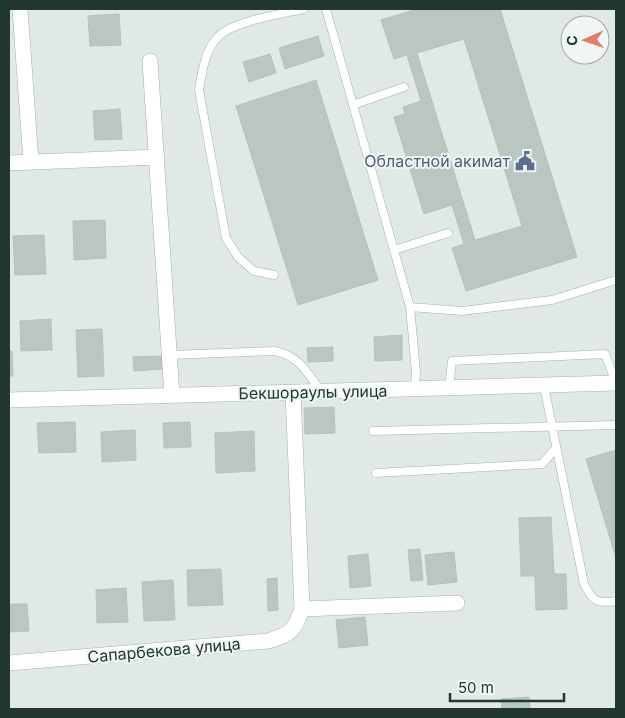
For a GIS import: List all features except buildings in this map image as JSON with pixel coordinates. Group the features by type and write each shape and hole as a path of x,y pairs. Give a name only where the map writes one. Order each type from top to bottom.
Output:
{"street":[{"path":"20,9 31,162"},
{"path":"150,61 172,396"},
{"path":"9,163 156,157"},
{"name":"Бекшораулы улица","path":"9,400 616,383"},
{"path":"293,393 302,608 457,603"},
{"name":"Сапарбекова улица","path":"9,663 268,641 289,634 296,626 302,608"}],"lane":[{"path":"274,275 254,271 238,257 226,238 199,90 208,52 219,36 237,25 286,11 303,9"},
{"path":"326,9 410,307 416,372 415,389"},
{"path":"353,104 404,87"},
{"path":"394,250 448,233"},
{"path":"410,307 462,311 552,300 616,280"},
{"path":"169,355 275,351 284,353 295,359 308,372 322,392"},
{"path":"449,388 452,361 605,354 616,383"},
{"path":"544,386 584,584 592,598 599,601 616,601"},
{"path":"373,432 616,425"},
{"path":"376,473 542,464 556,448"}],"place":[{"name":"Областной акимат","path":"525,161"}]}
